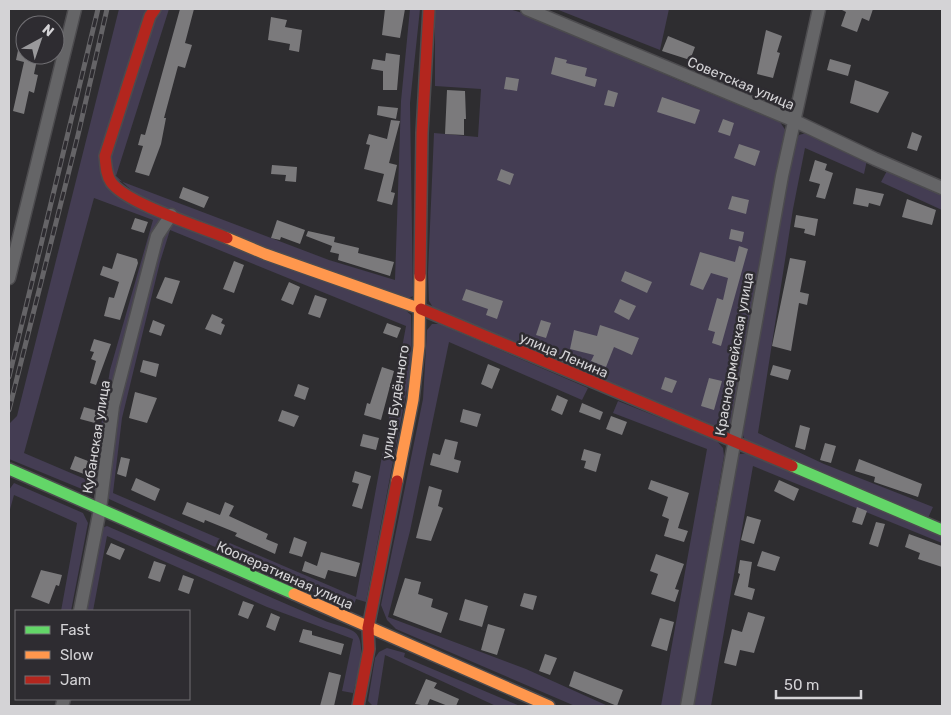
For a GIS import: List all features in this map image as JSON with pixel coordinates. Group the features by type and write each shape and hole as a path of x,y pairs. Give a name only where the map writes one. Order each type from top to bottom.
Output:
{"street":[{"path":"9,278 75,9"},
{"name":"улица Ленина","path":"155,9 150,16 105,156 106,174 112,186 126,196 265,254 418,308 942,530"},
{"name":"улица Будённого","path":"358,706 368,649 368,628 413,400 419,346 418,308 422,133 430,9"},
{"name":"Советская улица","path":"527,9 795,122 875,160 942,188"},
{"name":"Красноармейская улица","path":"687,706 782,176 819,9"},
{"name":"Кубанская улица","path":"80,610 100,509 113,406 157,236 171,215"},
{"name":"Кооперативная улица","path":"9,470 549,706"}],"shaded area":[{"path":"119,9 150,9 100,161 159,216 160,221 94,494 9,459 9,424 17,416","holes":["94,198 153,220 110,370 92,482 24,453"]},
{"path":"159,9 169,9 115,179 329,260 395,280 401,101 410,9 420,9 410,103 413,296 406,300 355,284 134,197 120,188 110,173 111,149 145,38"},
{"path":"435,9 509,9 540,18 675,79 780,122 786,131 731,426 725,431 437,314 429,301 428,273 434,133 478,137 481,89 435,86"},
{"path":"556,9 669,9 660,50"},
{"path":"806,133 867,160 864,174 805,148 793,209 758,433 824,464 933,507 928,518 745,440 742,433 794,142 799,135"},
{"path":"888,169 942,193 942,210 881,182"},
{"path":"179,222 403,308 411,315 412,363 366,602 356,599 352,609 109,499 107,488 112,426 152,262 169,224","holes":["170,230 406,326 356,597 113,493 122,418 160,262"]},
{"path":"432,324 440,324 588,388 582,400 449,342 410,531 388,617 526,669 608,706 575,706 396,629 387,620 381,605 423,399 427,330"},
{"path":"618,401 716,440 723,448 724,456 681,706 661,706 707,449 613,413"},
{"path":"750,453 942,534 942,543 753,466 711,706 693,706 736,459 740,454"},
{"path":"14,483 83,513 88,523 71,610 61,610 77,523 14,495 9,513 9,490"},
{"path":"107,526 323,620 353,631 358,636 360,642 361,660 353,693 342,691 353,639 267,607 107,536 93,610 84,610 99,529"},
{"path":"387,648 405,653 404,657 520,706 496,706 385,655 377,706 373,706 368,701 375,658 379,652"}],"building":[{"path":"180,9 194,9 185,43 192,45 185,68 178,66 164,118 166,118 161,144 149,176 135,172 143,146 138,145 141,134 145,135"},
{"path":"385,9 405,9 400,38 382,35"},
{"path":"840,9 873,9 869,21 862,18 857,32 841,26 846,12"},
{"path":"271,17 287,20 285,27 302,30 299,52 289,50 290,44 268,40"},
{"path":"766,30 782,36 777,52 780,53 773,78 757,74"},
{"path":"668,36 695,47 690,60 662,51"},
{"path":"386,53 400,55 397,90 383,90 383,71 371,69 373,59 385,61"},
{"path":"555,57 567,60 566,63 587,68 585,76 597,79 595,87 551,74"},
{"path":"830,59 851,65 848,76 827,70"},
{"path":"23,65 36,65 34,74 38,75 34,93 29,91 24,114 13,111"},
{"path":"506,77 519,79 517,91 504,89"},
{"path":"855,80 889,92 878,113 850,103"},
{"path":"447,90 465,91 466,119 464,119 464,135 445,134"},
{"path":"608,90 618,93 614,107 604,105"},
{"path":"662,97 700,110 695,124 657,112"},
{"path":"378,106 398,108 396,119 377,115"},
{"path":"723,119 734,123 730,136 718,132"},
{"path":"391,120 400,121 389,163 397,165 391,192 395,193 392,205 377,201 384,174 364,169 370,145 366,144 369,134 387,139"},
{"path":"912,132 922,136 917,151 907,148"},
{"path":"739,144 760,151 755,166 734,158"},
{"path":"815,160 827,164 825,170 833,173 825,199 816,197 820,184 809,181"},
{"path":"272,165 297,167 296,182 285,181 286,175 271,174"},
{"path":"501,169 514,174 510,185 497,180"},
{"path":"183,187 209,197 204,208 179,198"},
{"path":"856,188 884,194 880,206 869,203 868,207 853,204"},
{"path":"732,196 749,200 746,214 728,209"},
{"path":"907,199 936,210 932,225 902,217"},
{"path":"796,215 818,219 815,236 804,233 805,229 794,227"},
{"path":"135,218 148,222 144,233 131,229"},
{"path":"277,220 305,230 300,244 281,237 280,240 271,238"},
{"path":"731,229 744,232 742,242 729,239"},
{"path":"308,231 335,237 334,242 359,248 358,253 394,262 390,276 338,260 339,254 330,252 332,246 306,236"},
{"path":"739,246 748,249 721,346 712,343 715,332 708,330 717,298 723,300 728,278 711,273 703,290 690,285 700,252 735,262"},
{"path":"117,253 137,259 138,263 120,320 104,316 109,297 114,298 119,282 100,275 103,266 112,269"},
{"path":"790,258 806,261 800,292 809,294 807,305 799,303 791,351 772,346"},
{"path":"234,261 244,265 234,293 223,289"},
{"path":"625,271 652,282 647,293 621,281"},
{"path":"165,277 180,281 172,304 156,298"},
{"path":"289,282 300,287 293,305 281,300"},
{"path":"466,289 503,301 497,319 486,315 488,309 462,300"},
{"path":"315,295 327,299 320,318 308,314"},
{"path":"620,299 636,306 629,320 614,312"},
{"path":"212,314 223,319 221,323 225,325 221,335 205,329"},
{"path":"153,320 165,325 161,336 149,332"},
{"path":"541,320 551,323 546,338 536,335"},
{"path":"387,323 401,328 397,338 383,333"},
{"path":"600,325 639,338 632,355 614,347 606,367 591,361 594,355 570,349 574,330 597,336"},
{"path":"94,339 111,344 96,385 90,383 96,361 91,359 94,352 90,351"},
{"path":"143,360 159,364 156,377 140,372"},
{"path":"488,364 500,369 492,389 481,384"},
{"path":"773,365 791,370 788,380 770,375"},
{"path":"382,367 394,371 381,420 364,415 367,403 370,404"},
{"path":"665,377 677,381 672,393 661,389"},
{"path":"709,378 722,381 714,410 701,406"},
{"path":"298,384 309,388 305,400 294,396"},
{"path":"135,392 157,398 147,423 129,418"},
{"path":"557,395 568,400 562,415 551,410"},
{"path":"582,403 603,412 600,420 579,412"},
{"path":"84,407 98,411 95,423 80,419"},
{"path":"463,409 481,414 477,427 460,422"},
{"path":"282,410 299,416 294,427 278,421"},
{"path":"611,416 627,422 622,435 606,429"},
{"path":"800,425 810,428 805,450 795,447"},
{"path":"363,434 379,438 376,450 360,446"},
{"path":"445,439 458,442 454,459 461,461 458,473 430,465 433,453 440,455"},
{"path":"825,443 836,446 831,463 820,460"},
{"path":"584,449 601,454 596,472 584,468 586,461 581,460"},
{"path":"75,456 88,461 84,474 70,469"},
{"path":"121,457 130,459 126,477 117,474"},
{"path":"859,459 922,484 918,497 874,482 875,477 855,471"},
{"path":"355,471 371,476 362,509 352,506 359,484 352,482"},
{"path":"136,478 160,489 155,501 131,490"},
{"path":"651,480 689,493 678,528 688,531 684,542 664,536 669,519 662,516 668,497 648,489"},
{"path":"779,480 799,489 794,501 774,491"},
{"path":"429,486 442,490 438,506 443,508 431,541 416,538"},
{"path":"187,502 220,515 225,502 234,506 229,516 268,534 266,539 278,544 275,554 235,536 237,533 205,520 204,523 182,514"},
{"path":"857,507 867,511 862,525 852,522"},
{"path":"747,516 761,520 754,544 741,540"},
{"path":"876,522 885,524 878,547 869,544"},
{"path":"909,534 942,546 942,567 918,559 920,553 905,547"},
{"path":"294,537 307,542 302,557 289,553"},
{"path":"111,543 125,549 120,560 106,554"},
{"path":"762,551 780,557 775,571 757,566"},
{"path":"321,552 360,563 356,577 328,570 325,579 302,571 305,561 317,566"},
{"path":"656,554 684,564 675,589 679,590 675,602 651,594 658,574 650,571"},
{"path":"740,560 752,562 748,587 755,589 752,600 734,595 740,574 738,573"},
{"path":"154,561 166,565 160,582 148,578"},
{"path":"41,570 62,575 59,586 56,585 49,604 31,597"},
{"path":"183,575 194,579 189,594 178,590"},
{"path":"405,578 421,582 418,594 433,599 431,607 448,613 441,633 393,615"},
{"path":"524,593 537,596 533,610 520,606"},
{"path":"465,599 488,606 482,627 459,620"},
{"path":"243,601 254,605 248,619 238,615"},
{"path":"748,612 765,617 754,653 740,650 736,666 724,663 732,629 742,632"},
{"path":"271,613 280,617 275,631 266,627"},
{"path":"660,618 674,622 667,651 651,646"},
{"path":"488,624 505,629 497,655 481,650"},
{"path":"303,629 312,631 312,635 344,644 341,655 299,642"},
{"path":"545,654 557,658 550,675 539,671"},
{"path":"574,671 623,690 617,706 569,686"},
{"path":"329,672 341,675 334,706 320,706"},
{"path":"426,679 437,683 434,688 459,699 456,706 448,706 430,699 427,706 415,704"}],"railway":[{"path":"9,377 98,9"},
{"path":"9,410 78,135 107,9"}],"traffic: fast":[{"path":"792,466 942,530"},
{"path":"9,469 294,594"}],"traffic: slow":[{"path":"227,238 265,254 421,309"},
{"path":"397,481 413,400 419,346 420,276"},
{"path":"294,594 549,706"}],"traffic: jam":[{"path":"155,9 150,16 105,156 106,170 111,182 131,198 164,214 227,238"},
{"path":"420,276 422,133 429,9"},
{"path":"421,309 792,466"},
{"path":"358,706 369,649 368,628 397,481"}]}
